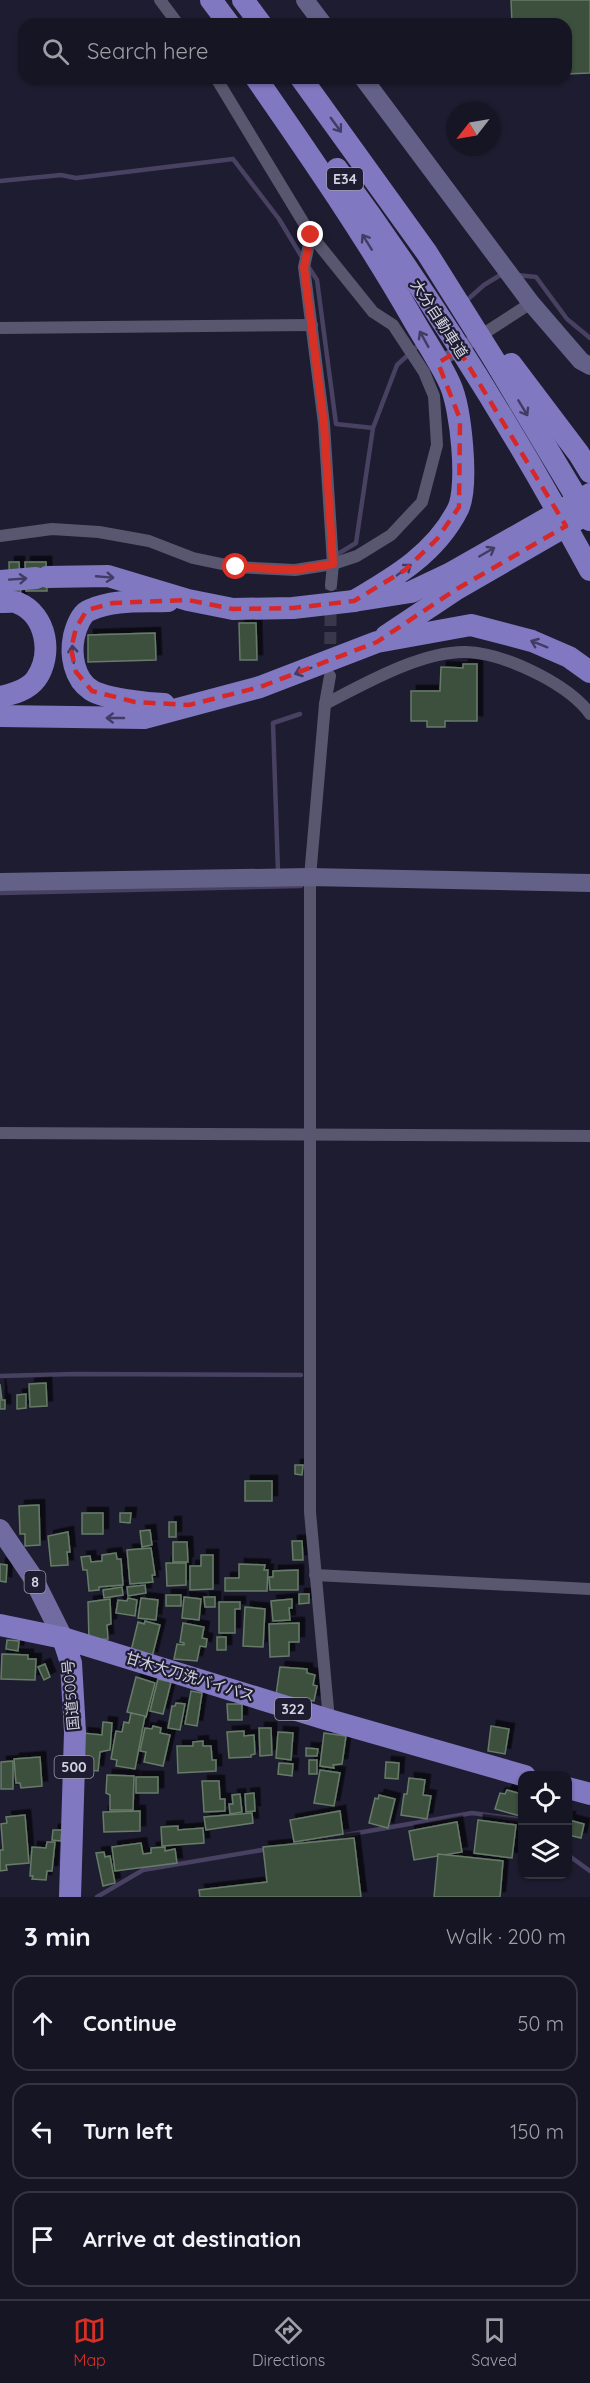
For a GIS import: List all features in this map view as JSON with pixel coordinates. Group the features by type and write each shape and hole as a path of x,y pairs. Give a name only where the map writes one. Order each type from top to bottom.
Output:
{"highway":[{"path":"201,0 214,18"},
{"path":"211,0 224,18"},
{"path":"243,0 256,18"},
{"path":"260,84 339,197 407,288 451,386 460,419 463,487 459,507 437,539 405,570 354,601"},
{"name":"大分自動車道","path":"274,84 354,191 407,288 473,371 542,484 590,570"},
{"name":"大分自動車道","path":"305,84 436,264 498,355 590,520"},
{"path":"498,355 585,463"},
{"path":"0,580 108,576 188,600 233,609 293,608 354,601 411,592 449,574 590,494"},
{"path":"377,642 455,590 590,513"},
{"path":"188,600 113,603 87,610 76,628 71,649 76,672 92,691 135,702 189,705"},
{"path":"0,602 18,603 36,617 45,635 46,660 36,680 18,693 0,698"},
{"path":"0,716 144,718 261,687 377,642 471,625 532,641 568,657 590,672"},
{"name":"322","path":"0,1625 63,1638"},
{"name":"甘木大刀洗バイパス","path":"63,1638 329,1720 518,1774"},
{"name":"国道500号","path":"63,1638 71,1664 75,1732 70,1897"},
{"path":"572,1789 590,1794"}],"main road":[{"name":"8","path":"0,1529 32,1576 63,1638"}],"street":[{"path":"160,0 174,18"},
{"path":"305,0 318,18"},
{"path":"0,536 52,528 99,532 149,541 193,558 236,567 295,570 333,564 357,556 391,536 422,502 437,445 434,396 424,372 393,325 373,312 311,235 220,84"},
{"path":"367,84 531,303 581,361 590,366"},
{"path":"311,235 304,267 324,424 333,564 331,585"},
{"path":"424,372 531,303"},
{"path":"0,328 312,325"},
{"path":"325,704 385,674 423,659 465,652 496,657 530,670 560,686 590,714"},
{"path":"329,1720 310,1512 309,1134 310,877 325,704 330,676"},
{"path":"0,882 310,877 590,884"},
{"path":"0,1133 590,1136"},
{"path":"315,1575 590,1589"}],"highlighted area":[{"path":"459,350 566,526 455,590 377,642 260,687 189,705 135,702 92,691 76,672 71,649 76,628 87,610 113,603 188,600 233,609 293,608 354,601 405,570 437,539 459,507 460,419 438,363"}],"building":[{"path":"511,0 590,0 590,73 572,74 572,18 512,18"},
{"path":"9,562 19,562 21,599 10,599"},
{"path":"25,562 46,562 47,591 26,591"},
{"path":"239,623 256,623 257,660 240,660"},
{"path":"155,633 156,660 88,662 88,635"},
{"path":"463,664 477,664 477,721 445,721 445,727 427,727 427,721 411,721 411,691 440,691 441,667 463,668"},
{"path":"46,1383 47,1406 30,1407 29,1384"},
{"path":"0,1384 2,1400 5,1400 5,1409 0,1409"},
{"path":"26,1394 26,1408 17,1409 17,1395"},
{"path":"295,1465 303,1465 302,1475 295,1474"},
{"path":"245,1481 272,1481 272,1501 245,1501"},
{"path":"39,1505 40,1545 25,1546 25,1534 20,1534 19,1506"},
{"path":"82,1513 103,1513 103,1534 82,1534"},
{"path":"120,1513 131,1513 130,1523 120,1522"},
{"path":"169,1522 176,1522 176,1537 169,1537"},
{"path":"150,1530 152,1545 142,1547 140,1531"},
{"path":"68,1532 70,1552 67,1552 68,1565 51,1566 48,1536"},
{"path":"292,1541 302,1541 303,1560 293,1560"},
{"path":"173,1542 187,1542 188,1562 173,1562"},
{"path":"151,1548 155,1575 152,1575 153,1582 130,1584 127,1550"},
{"path":"116,1553 117,1559 121,1559 123,1585 99,1587 99,1590 89,1591 87,1570 83,1570 81,1557 90,1556 91,1562 102,1561 102,1555"},
{"path":"201,1555 213,1555 213,1589 190,1590 190,1566 201,1566"},
{"path":"166,1563 186,1563 186,1585 167,1586"},
{"path":"0,1564 7,1565 6,1582 0,1581"},
{"path":"239,1564 265,1565 264,1570 268,1570 267,1591 225,1591 225,1578 239,1578"},
{"path":"298,1570 298,1590 270,1590 269,1577 273,1577 273,1571"},
{"path":"145,1585 146,1593 128,1596 127,1587"},
{"path":"122,1587 123,1595 104,1598 103,1590"},
{"path":"299,1594 309,1594 309,1603 299,1604"},
{"path":"166,1595 181,1595 181,1606 166,1606"},
{"path":"184,1597 201,1599 199,1620 182,1618"},
{"path":"204,1597 215,1597 215,1607 205,1607"},
{"path":"128,1598 137,1600 135,1616 116,1613 118,1600 127,1601"},
{"path":"141,1598 158,1600 156,1620 138,1618"},
{"path":"110,1599 111,1624 107,1625 108,1639 89,1640 88,1602"},
{"path":"292,1599 292,1608 289,1608 290,1620 273,1621 271,1601"},
{"path":"219,1602 240,1602 240,1609 235,1609 235,1633 219,1633"},
{"path":"245,1607 265,1609 263,1647 243,1646"},
{"path":"145,1621 160,1625 152,1657 131,1651 138,1622 144,1624"},
{"path":"183,1623 204,1627 202,1638 207,1639 206,1647 200,1646 197,1661 174,1659 177,1644 184,1645 180,1642"},
{"path":"299,1623 299,1642 289,1642 289,1656 270,1657 269,1624"},
{"path":"217,1637 226,1637 226,1650 217,1650"},
{"path":"7,1640 19,1641 18,1651 6,1649"},
{"path":"2,1654 28,1655 28,1659 36,1659 35,1680 1,1679"},
{"path":"45,1664 50,1677 44,1680 38,1667"},
{"path":"280,1667 307,1669 307,1673 315,1675 313,1685 317,1686 314,1701 276,1695"},
{"path":"136,1677 155,1683 146,1717 127,1712"},
{"path":"158,1679 171,1682 163,1714 150,1711"},
{"path":"191,1691 202,1693 197,1726 185,1724"},
{"path":"176,1703 185,1704 180,1730 168,1728 172,1706"},
{"path":"227,1704 242,1704 242,1720 228,1720"},
{"path":"131,1713 145,1716 135,1769 116,1766 117,1760 111,1759 116,1731 122,1732 124,1722 129,1723"},
{"path":"103,1722 112,1723 110,1750 100,1752 98,1771 80,1769 83,1733 102,1735"},
{"path":"153,1726 161,1728 160,1733 170,1735 163,1766 144,1762 146,1752 140,1751 145,1728 152,1729"},
{"path":"491,1726 509,1729 505,1754 488,1751"},
{"path":"259,1728 271,1728 272,1755 260,1756"},
{"path":"244,1731 244,1736 254,1735 255,1754 251,1757 229,1758 227,1732"},
{"path":"278,1732 293,1733 291,1760 276,1758"},
{"path":"324,1733 346,1736 342,1764 333,1765 334,1768 320,1766"},
{"path":"203,1741 203,1746 211,1746 212,1760 216,1760 216,1771 178,1773 177,1746 193,1746 193,1742"},
{"path":"306,1748 318,1749 317,1756 306,1756"},
{"path":"40,1757 42,1786 21,1788 20,1783 16,1783 14,1759"},
{"path":"309,1760 317,1760 317,1774 309,1774"},
{"path":"13,1761 13,1789 1,1789 1,1762"},
{"path":"386,1762 399,1763 398,1779 385,1778"},
{"path":"279,1763 293,1764 292,1776 278,1774"},
{"path":"320,1770 340,1773 334,1806 314,1803"},
{"path":"107,1775 134,1776 133,1810 110,1810 110,1795 106,1793"},
{"path":"136,1777 158,1777 158,1793 136,1793"},
{"path":"409,1778 425,1780 423,1795 431,1796 427,1819 401,1815"},
{"path":"202,1781 219,1781 220,1799 225,1799 225,1811 204,1812"},
{"path":"507,1790 518,1793 518,1815 495,1809 500,1793 505,1794"},
{"path":"254,1793 255,1811 246,1812 245,1794"},
{"path":"240,1794 242,1812 230,1814 229,1804 233,1804 232,1795"},
{"path":"379,1795 395,1799 388,1828 369,1823 375,1798 378,1799"},
{"path":"140,1811 140,1831 104,1832 103,1812"},
{"path":"340,1811 343,1834 294,1842 290,1820"},
{"path":"252,1813 253,1823 206,1830 204,1817"},
{"path":"25,1815 29,1863 6,1865 7,1870 0,1871 0,1850 3,1850 1,1824 7,1823 6,1817"},
{"path":"478,1820 516,1825 512,1858 474,1853"},
{"path":"572,1821 584,1824 581,1838 572,1836"},
{"path":"457,1822 462,1852 414,1860 409,1831"},
{"path":"178,1826 178,1830 203,1828 204,1843 162,1846 161,1827"},
{"path":"53,1830 62,1830 61,1841 52,1840"},
{"path":"354,1838 361,1897 200,1897 199,1890 267,1882 263,1847"},
{"path":"47,1842 55,1842 52,1871 47,1871 46,1880 32,1879 33,1876 30,1876 32,1847 46,1848"},
{"path":"141,1843 143,1854 151,1853 151,1848 165,1847 165,1851 175,1849 177,1863 115,1871 112,1847"},
{"path":"104,1852 105,1857 110,1856 115,1883 103,1886 96,1853"},
{"path":"438,1854 503,1861 500,1897 434,1897"}],"waterway":[{"path":"0,181 61,175 76,178 233,159 279,219 303,259"},
{"path":"308,266 317,280 336,424 373,428"},
{"path":"466,301 484,285 502,274"},
{"path":"517,275 536,277 567,319 590,338"},
{"path":"336,555 356,543 373,428 397,365 420,344"},
{"path":"278,872 273,723 300,714"},
{"path":"0,893 301,886"},
{"path":"0,1376 301,1375"},
{"path":"294,1844 472,1813 518,1820"},
{"path":"97,1897 143,1870 268,1849"},
{"path":"572,1858 590,1871"}],"tunnel":[{"path":"330,662 331,585"}],"route":[{"path":"236,567 295,570 333,564 324,424 304,267 311,235"}]}
